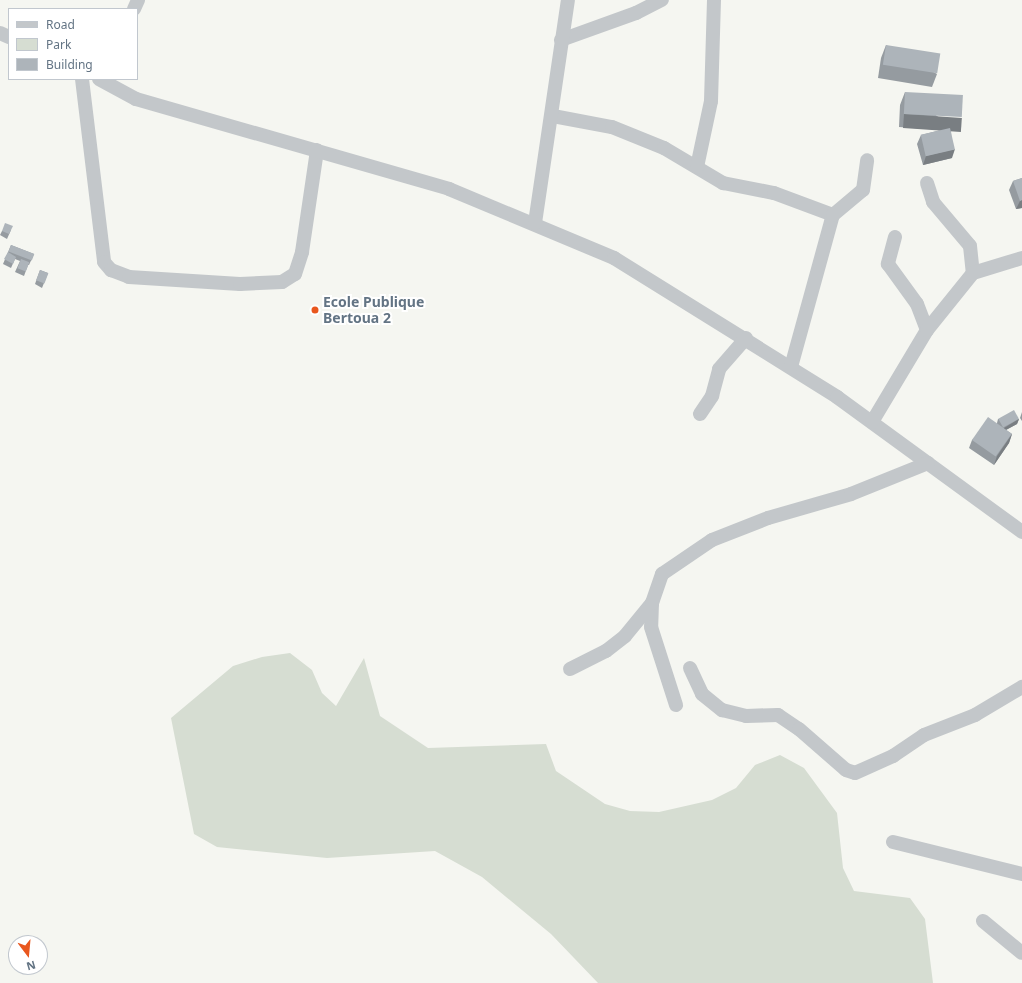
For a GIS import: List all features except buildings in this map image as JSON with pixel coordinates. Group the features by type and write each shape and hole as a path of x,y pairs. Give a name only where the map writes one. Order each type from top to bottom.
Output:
{"street":[{"path":"535,223 554,116 561,40 568,0"},
{"path":"561,40 636,13 662,0"},
{"path":"697,167 711,101 714,0"},
{"path":"82,80 104,262 111,270 129,277 240,284 282,282 295,274 302,252 317,150"},
{"path":"101,80 136,100 317,150 449,189 535,223 614,258 791,367 872,422 1022,532"},
{"path":"121,80 136,100"},
{"path":"554,116 612,127 664,148 723,183 774,193 833,215"},
{"path":"791,367 833,215 864,190 867,160"},
{"path":"927,183 933,202 970,246 973,273"},
{"path":"895,237 888,264 917,304 927,330"},
{"path":"872,422 927,330 973,273 1022,258"},
{"path":"700,414 712,396 719,369 746,338"},
{"path":"676,705 651,628 652,602 662,574 712,540 768,518 851,494 928,464"},
{"path":"570,669 606,651 625,636 652,602"},
{"path":"690,668 702,694 722,710 746,716 778,715 799,728 846,770 855,773 893,756 924,734 975,715 1022,687"},
{"path":"893,842 1022,874"},
{"path":"983,921 1022,953"}],"green space":[{"path":"290,653 312,670 322,693 336,706 364,658 380,716 428,748 546,744 556,771 605,804 630,811 659,812 712,800 736,788 755,765 780,755 804,768 837,813 843,868 854,891 910,898 925,919 933,983 598,983 551,934 482,877 435,851 327,858 217,847 194,834 171,718 233,666 262,657"}],"place":[{"name":"Ecole Publique Bertoua 2","path":"315,310"}]}
